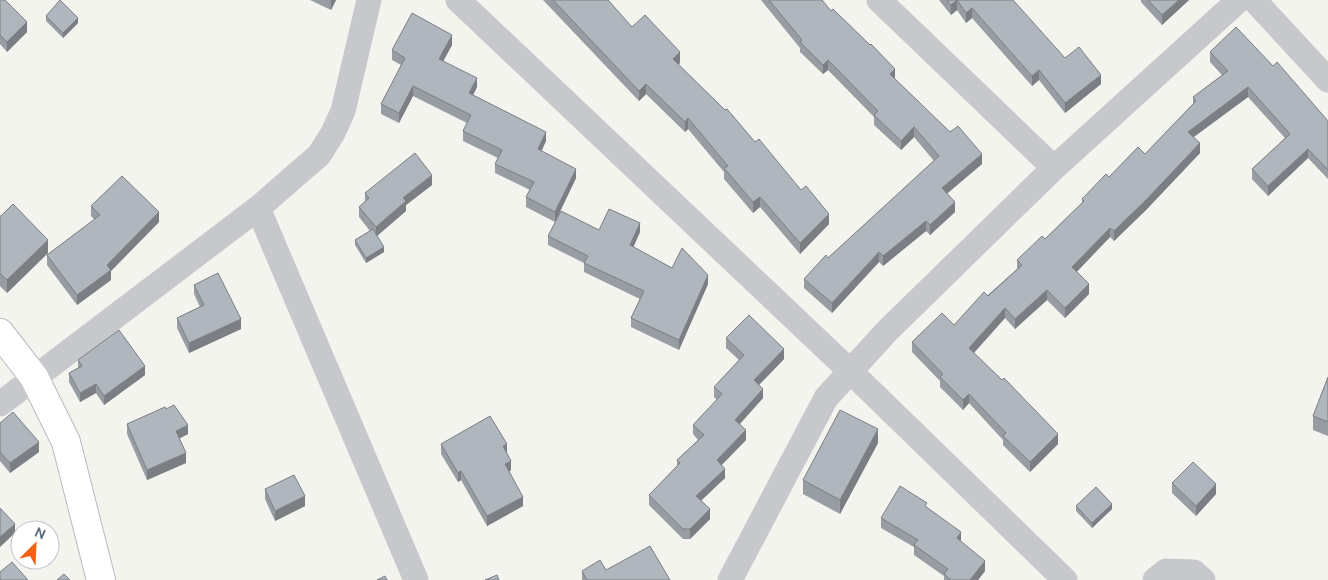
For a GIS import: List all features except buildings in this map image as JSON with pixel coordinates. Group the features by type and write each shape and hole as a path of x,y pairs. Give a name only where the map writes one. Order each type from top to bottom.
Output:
{"main road":[{"path":"0,333 34,377 66,442 102,580"}],"street":[{"path":"0,404 258,208 319,156 333,133 343,111 369,0"},
{"path":"458,0 850,371 1065,580"},
{"path":"879,0 1054,168"},
{"path":"730,580 826,398 887,331 1054,168 1239,0"},
{"path":"1254,0 1328,80"},
{"path":"258,208 416,580"},
{"path":"1155,580 1166,571 1194,572 1203,580"}]}
